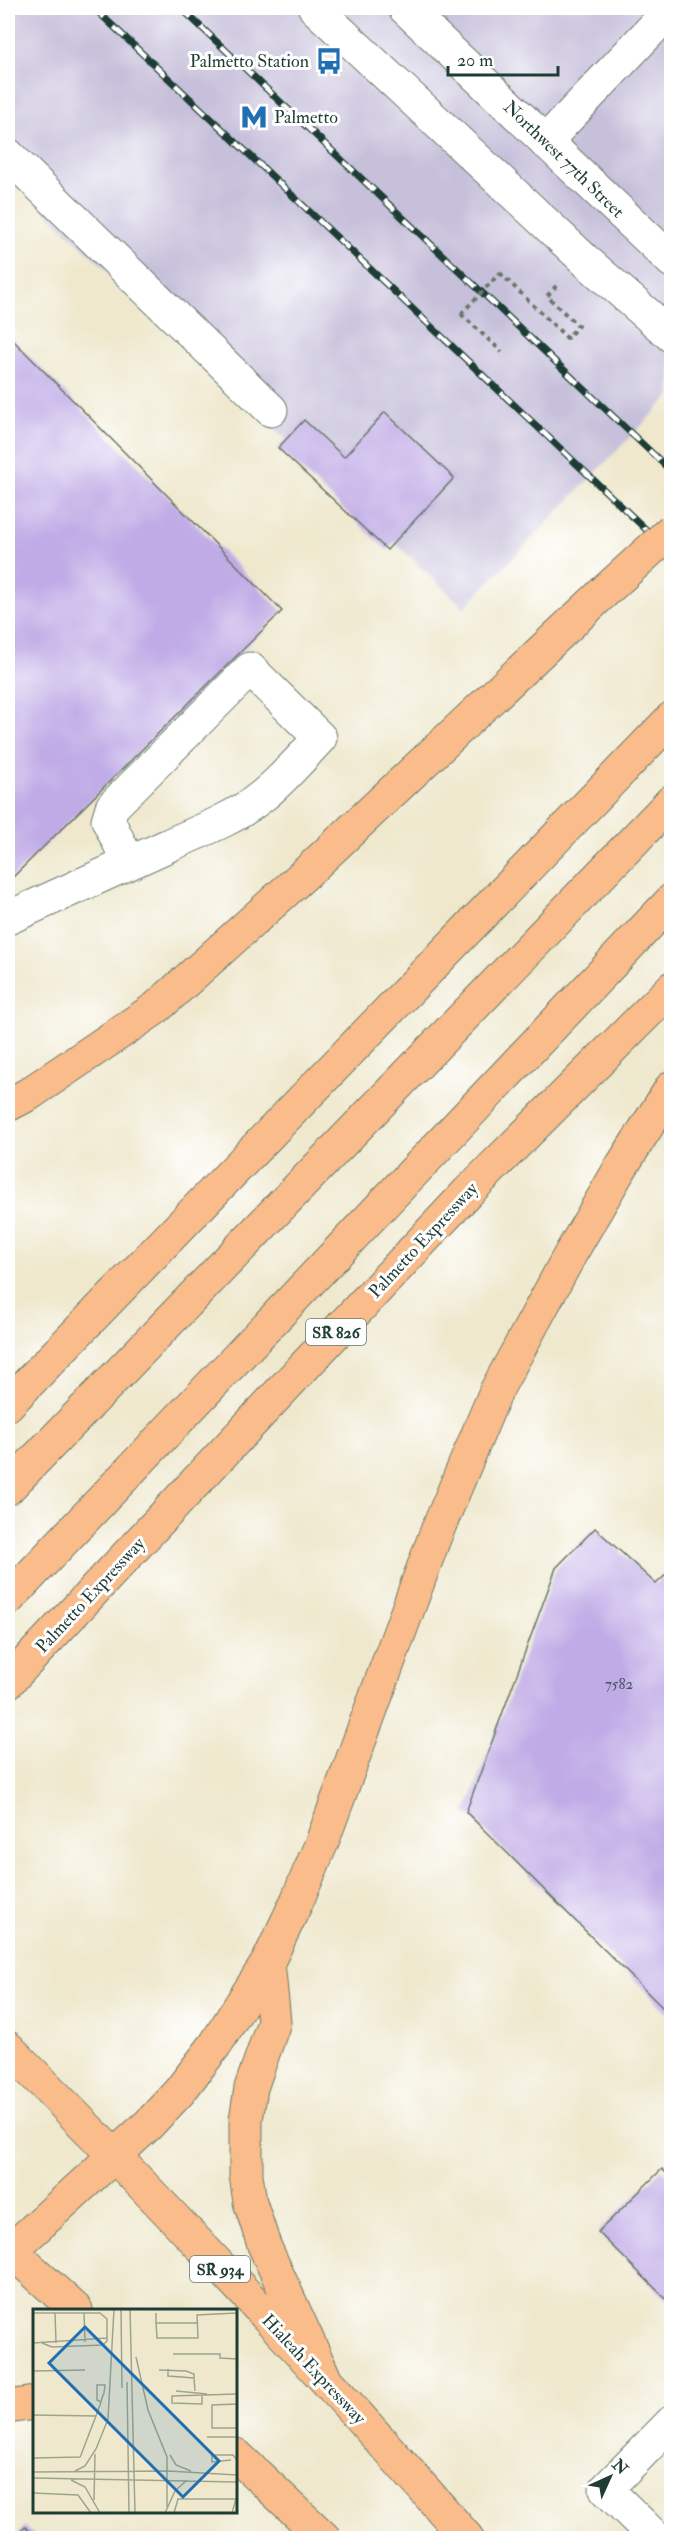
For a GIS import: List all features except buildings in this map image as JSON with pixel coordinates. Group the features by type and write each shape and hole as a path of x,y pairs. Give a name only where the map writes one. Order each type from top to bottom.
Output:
{"main road":[{"path":"8,1105 156,1008 308,871 672,530"},
{"path":"8,1404 672,718"},
{"path":"8,1488 672,801"},
{"path":"8,1599 672,900"},
{"name":"Palmetto Expressway","path":"8,1682 468,1192 672,988"},
{"path":"75,2309 8,2251 165,2107 196,2071 268,1962 322,1842 435,1536 496,1391 571,1253 618,1172 672,1087"},
{"path":"268,1962 274,2022 251,2088 246,2120 246,2175 250,2202 264,2245 327,2382"},
{"name":"Hialeah Expressway","path":"8,2048 114,2155 327,2382 467,2538"},
{"path":"8,2407 33,2403"},
{"path":"237,2456 324,2538"}],"street":[{"path":"315,8 594,269 672,336"},
{"name":"Northwest 77th Street","path":"405,8 672,261"},
{"path":"545,142 672,8"},
{"path":"8,155 271,410"},
{"path":"8,918 129,863 245,808 275,785 320,738 250,669 112,807 108,820 129,863"},
{"path":"656,2538 606,2489 672,2422"}],"path":[{"path":"502,352 461,314 500,273 567,338 578,326 547,296 561,281"}],"shaded area":[{"path":"8,8 671,8 671,395 464,608 8,176"}],"railway":[{"path":"94,8 672,554"},
{"path":"181,8 672,472"}],"place":[{"name":"Palmetto Station","path":"329,61"},
{"name":"Palmetto","path":"254,117"}]}
